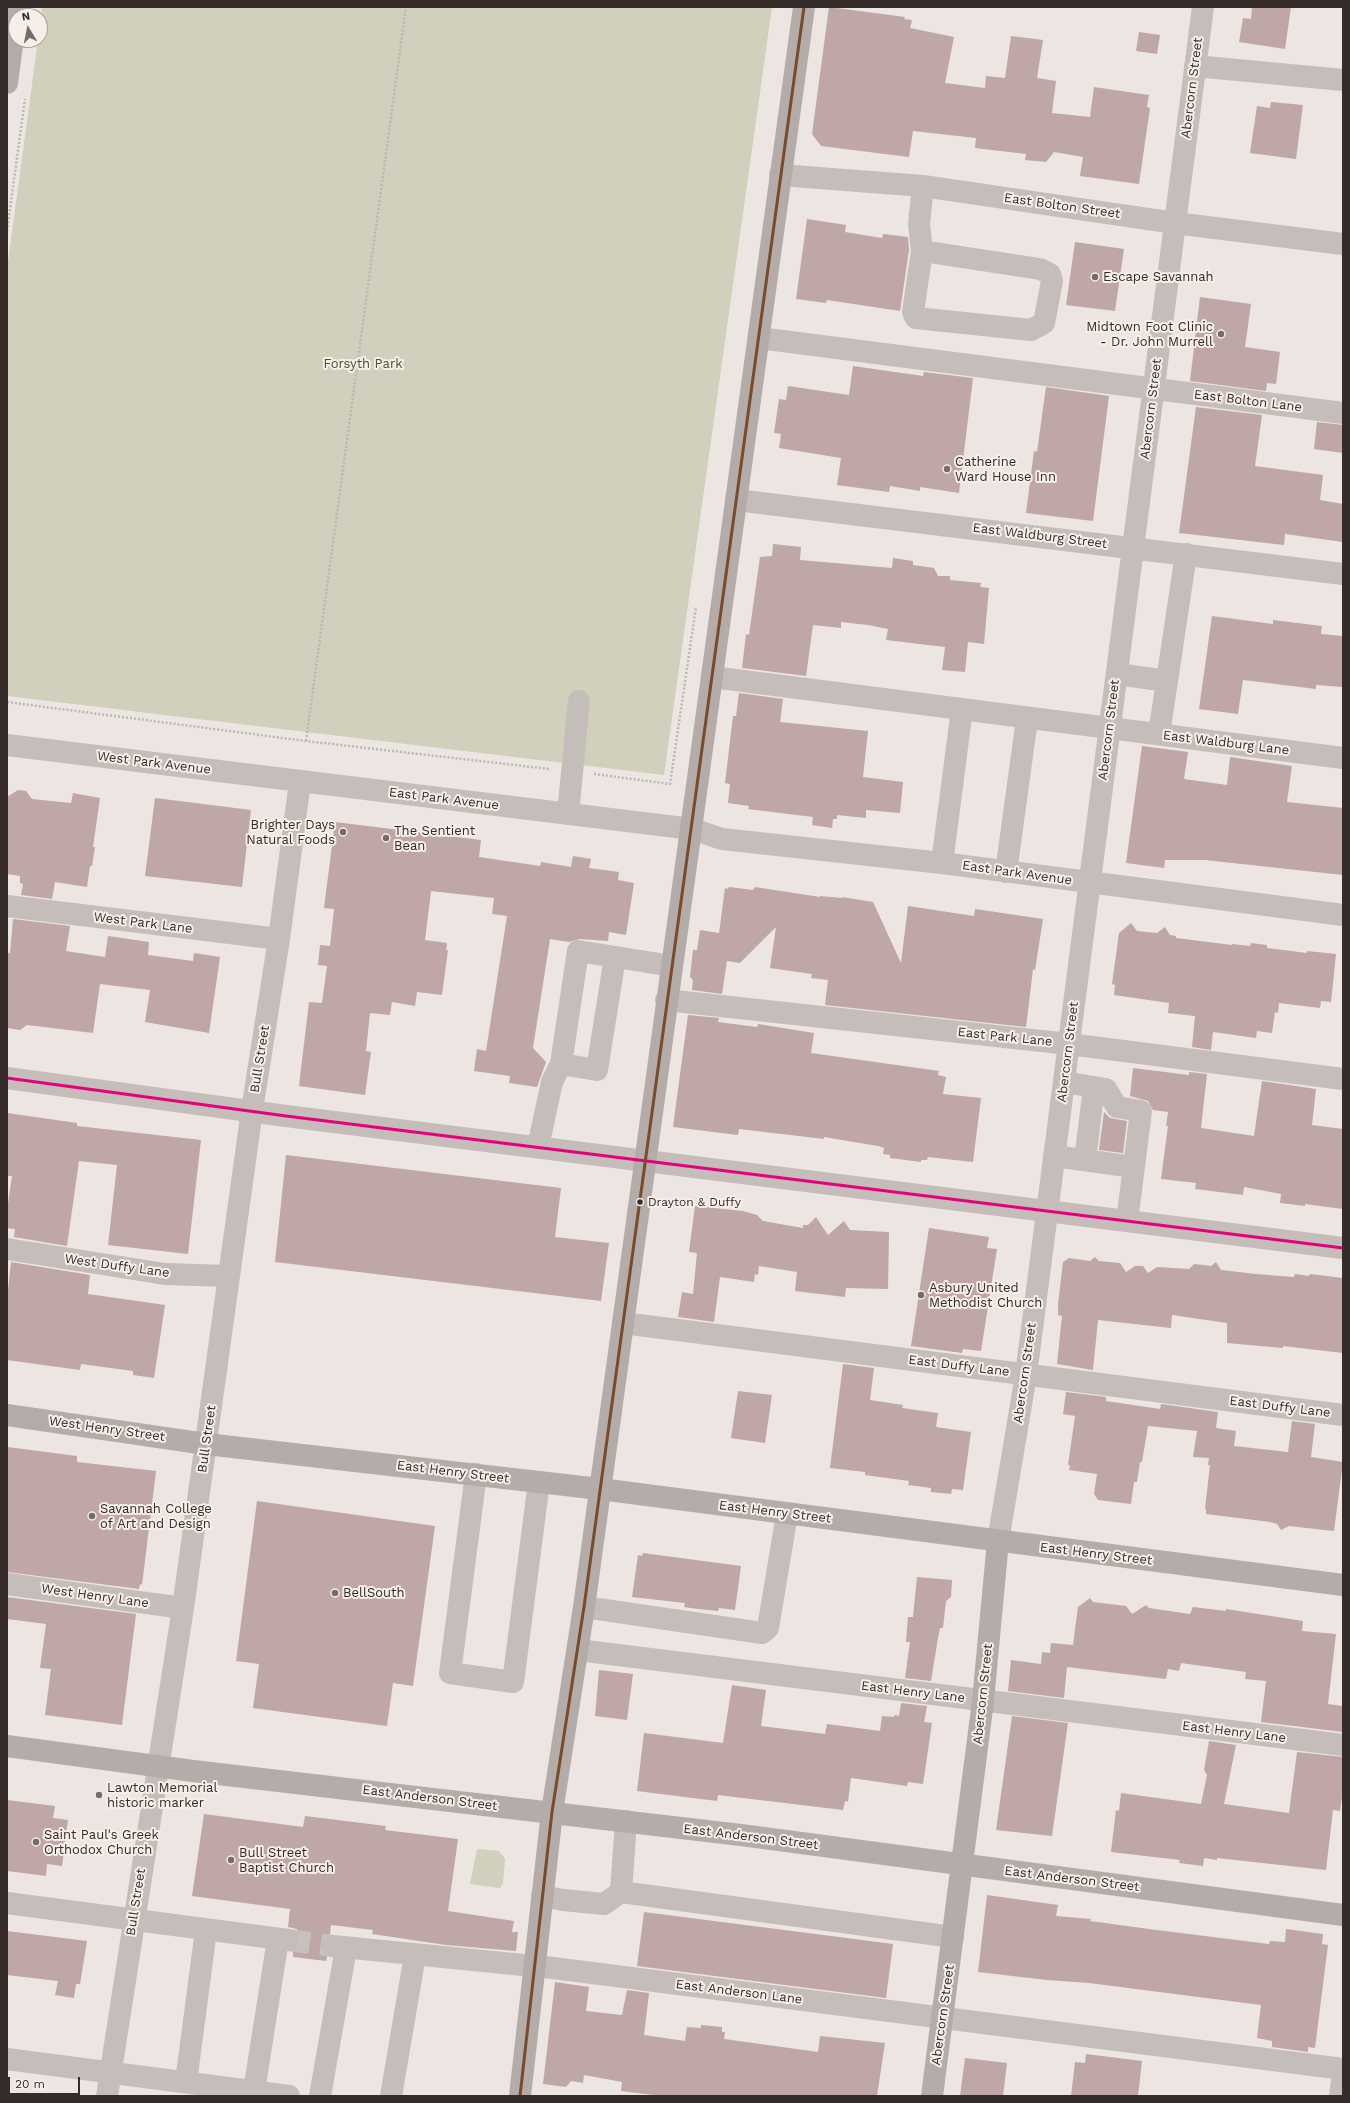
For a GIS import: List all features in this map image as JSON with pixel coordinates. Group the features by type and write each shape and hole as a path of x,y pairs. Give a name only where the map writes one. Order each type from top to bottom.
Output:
{"main road":[{"path":"16,88 17,7"},
{"path":"520,2096 552,1812 578,1650 646,1161 666,1000 692,829 780,174 804,7"},
{"name":"West Henry Street","path":"7,1415 206,1444"},
{"name":"East Henry Street","path":"206,1444 600,1489 1343,1585"},
{"name":"Abercorn Street","path":"932,2096 954,1938 983,1701 998,1541"},
{"name":"East Anderson Street","path":"7,1746 158,1766 626,1821 1343,1915"}],"street":[{"name":"Abercorn Street","path":"998,1541 1026,1375 1203,7"},
{"path":"1195,66 1343,80"},
{"name":"East Bolton Street","path":"780,174 923,186 1175,223 1343,244"},
{"path":"922,251 1040,269 1050,274 1052,280 1044,323 1032,330 916,318 913,312 922,251 919,224 923,186"},
{"name":"East Bolton Lane","path":"759,338 1343,413"},
{"name":"East Waldburg Street","path":"736,500 1343,574"},
{"path":"1159,734 1186,554"},
{"path":"1117,674 1167,681"},
{"name":"East Waldburg Lane","path":"712,677 962,709 1027,719 1159,734 1343,758"},
{"path":"568,814 579,701"},
{"path":"942,863 962,709"},
{"path":"1006,872 1027,719"},
{"name":"West Park Avenue","path":"7,745 310,783"},
{"name":"East Park Avenue","path":"310,783 692,829 722,839 942,863 1343,915"},
{"name":"Bull Street","path":"107,2096 133,1920 183,1608 252,1110 279,939 310,783"},
{"name":"West Park Lane","path":"7,906 279,939"},
{"path":"538,1147 552,1082 561,1064 578,951 672,966"},
{"path":"561,1064 597,1070 615,957"},
{"name":"East Park Lane","path":"666,1000 1068,1044 1343,1079"},
{"path":"7,1078 646,1161 1343,1248"},
{"path":"1064,1082 1106,1089 1117,1107 1141,1111 1127,1221"},
{"path":"1085,1160 1094,1087"},
{"path":"1054,1156 1134,1167"},
{"name":"West Duffy Lane","path":"7,1249 165,1274 228,1276"},
{"name":"East Duffy Lane","path":"623,1323 1343,1415"},
{"path":"476,1474 450,1673 513,1682 539,1482"},
{"path":"584,1607 762,1633 768,1628 787,1514"},
{"name":"West Henry Lane","path":"7,1584 183,1608"},
{"name":"East Henry Lane","path":"578,1650 1343,1745"},
{"path":"621,1892 626,1821"},
{"path":"542,1896 563,1900 604,1904 621,1892 954,1938"},
{"path":"7,1903 283,1940 254,2091"},
{"path":"186,2082 206,1930"},
{"name":"East Anderson Lane","path":"320,2096 340,1947 535,1966 1343,2071"},
{"path":"391,2096 415,1955"},
{"path":"7,2059 289,2096"},
{"path":"1340,2096 1343,2071"}],"path":[{"path":"306,741 406,7"},
{"path":"7,231 16,88"},
{"path":"7,702 306,741 670,784 696,603"}],"green space":[{"name":"Forsyth Park","path":"772,7 664,775 7,696 7,269 37,48 48,48 48,8 42,8"},
{"path":"477,1849 499,1851 505,1859 503,1883 500,1888 470,1884"}],"building":[{"path":"829,7 905,17 904,19 912,20 910,28 954,37 945,83 985,88 986,76 1005,78 1011,36 1043,40 1037,78 1056,81 1052,113 1090,117 1094,87 1149,95 1147,107 1150,108 1139,184 1080,176 1083,157 1054,152 1046,162 1025,160 1026,154 975,148 976,138 913,131 909,157 821,146 812,134"},
{"path":"1252,7 1291,7 1285,49 1239,42 1243,18 1251,19"},
{"path":"1139,32 1160,35 1157,54 1136,51"},
{"path":"1271,102 1303,105 1296,159 1250,153 1257,106 1270,108"},
{"path":"807,219 846,225 845,232 882,238 883,234 908,237 909,250 900,311 827,300 826,303 796,299"},
{"name":"Escape Savannah","path":"1075,242 1124,249 1115,311 1066,305"},
{"name":"Midtown Foot Clinic - Dr. John Murrell","path":"1200,297 1251,304 1245,347 1280,352 1276,384 1267,383 1266,391 1190,381"},
{"path":"853,366 923,376 924,372 973,378 959,493 920,487 920,491 890,486 889,492 837,485 841,458 779,448 781,434 774,433 779,399 786,400 788,386 849,395"},
{"path":"1046,387 1109,396 1093,521 1026,513 1034,451 1037,452"},
{"path":"1196,407 1262,415 1255,466 1323,475 1320,500 1343,504 1343,542 1285,534 1284,545 1179,533"},
{"path":"1317,422 1343,425 1343,453 1314,449"},
{"path":"773,544 801,547 800,560 892,568 893,558 913,561 913,565 934,568 938,576 950,576 950,580 981,583 980,587 989,588 984,644 968,642 965,672 942,670 945,647 886,640 888,629 841,622 841,628 813,625 806,676 742,668 746,634 749,635 760,557 772,556"},
{"path":"1212,616 1273,624 1273,620 1322,626 1321,634 1343,636 1343,687 1316,685 1316,689 1243,680 1238,714 1199,709"},
{"path":"739,693 783,699 780,722 868,731 863,777 903,782 900,813 866,810 866,818 837,815 837,819 833,819 832,828 812,825 813,817 748,809 749,806 728,803 730,784 725,783 733,716 736,716"},
{"path":"1142,746 1188,752 1184,779 1227,785 1230,757 1292,766 1287,802 1343,808 1343,875 1205,860 1165,860 1164,868 1126,863"},
{"path":"18,790 26,791 32,799 71,803 73,793 100,798 93,847 95,847 87,887 55,882 52,899 21,895 23,884 20,883 20,876 7,874 7,797"},
{"path":"155,798 251,810 242,887 145,876"},
{"path":"335,822 481,840 479,857 540,866 541,862 571,867 573,856 591,859 589,868 619,872 618,880 634,883 626,935 609,932 608,941 580,939 569,942 550,939 533,1048 546,1062 537,1087 509,1083 510,1076 474,1071 477,1049 486,1051 507,916 492,914 494,898 431,891 425,940 447,943 446,950 448,950 442,995 417,992 415,1006 392,1002 390,1015 370,1013 366,1051 371,1052 365,1095 299,1086 309,1002 322,1003 327,966 318,965 320,945 330,946 334,909 324,908"},
{"path":"729,887 753,890 755,887 820,897 842,897 873,902 901,963 908,906 974,916 975,909 1043,919 1035,970 1033,969 1026,1027 825,1005 828,980 811,978 812,974 770,968 776,927 740,963 727,961 722,994 692,990 693,980 690,977 693,950 697,950 700,930 719,933 725,888 728,889"},
{"path":"13,919 70,926 66,951 105,957 108,936 149,942 148,955 193,961 194,953 220,957 209,1033 145,1022 150,990 100,984 93,1033 27,1025 20,1030 7,1028 7,953 10,953"},
{"path":"1131,923 1137,931 1157,933 1165,927 1170,935 1176,936 1176,938 1232,945 1250,946 1251,943 1267,945 1267,948 1307,953 1307,951 1336,954 1331,1002 1321,1001 1320,1008 1279,1003 1278,1013 1275,1012 1272,1033 1257,1031 1256,1038 1213,1032 1211,1050 1192,1047 1195,1016 1168,1013 1169,1003 1114,995 1115,985 1112,984 1119,933"},
{"path":"688,1015 719,1018 718,1022 757,1027 758,1024 814,1033 811,1053 939,1071 938,1075 946,1077 943,1094 981,1098 973,1162 928,1157 927,1160 921,1160 921,1162 890,1158 890,1155 883,1154 884,1148 878,1146 824,1137 824,1139 739,1129 738,1135 673,1127"},
{"path":"1133,1068 1189,1075 1189,1072 1207,1074 1201,1128 1254,1136 1262,1081 1316,1089 1312,1125 1343,1129 1343,1209 1305,1204 1305,1206 1280,1203 1281,1194 1244,1187 1243,1195 1195,1189 1196,1183 1161,1179 1168,1126 1166,1126 1168,1112 1153,1110 1148,1101 1130,1096"},
{"path":"1104,1112 1110,1118 1127,1121 1123,1153 1099,1150"},
{"path":"7,1113 77,1123 77,1126 201,1140 188,1254 108,1245 117,1165 79,1161 67,1246 14,1237 15,1229 7,1228 7,1210 12,1176 7,1176"},
{"path":"286,1155 561,1188 555,1237 609,1243 601,1301 275,1262"},
{"path":"695,1206 743,1211 757,1215 763,1221 803,1228 803,1225 808,1225 816,1217 828,1235 844,1221 850,1230 889,1232 888,1289 846,1288 845,1297 795,1291 797,1272 759,1266 758,1275 755,1274 754,1282 720,1277 714,1322 678,1317 682,1292 693,1294 697,1253 689,1252"},
{"path":"929,1228 989,1237 987,1248 997,1249 981,1351 963,1349 962,1353 911,1346"},
{"path":"1095,1257 1099,1261 1120,1263 1126,1272 1135,1266 1143,1266 1148,1273 1157,1267 1189,1269 1194,1264 1211,1266 1216,1262 1221,1270 1294,1277 1295,1274 1309,1276 1310,1274 1343,1278 1343,1353 1283,1346 1283,1348 1227,1343 1227,1323 1172,1315 1171,1328 1098,1320 1093,1370 1057,1364 1062,1316 1058,1315 1058,1304 1063,1262 1069,1258 1090,1261"},
{"path":"11,1262 90,1275 88,1294 165,1305 154,1378 133,1375 133,1371 81,1364 80,1370 7,1360 7,1300"},
{"path":"843,1364 874,1368 870,1400 903,1405 902,1408 938,1413 936,1427 971,1432 963,1490 952,1489 951,1494 931,1492 931,1488 908,1485 909,1481 865,1475 865,1472 830,1468"},
{"path":"738,1391 772,1395 765,1443 731,1438"},
{"path":"1066,1392 1106,1397 1106,1401 1160,1409 1161,1404 1218,1412 1216,1428 1236,1431 1234,1446 1288,1452 1292,1421 1315,1424 1311,1457 1343,1462 1334,1531 1289,1526 1281,1530 1277,1524 1270,1522 1206,1514 1205,1509 1210,1465 1208,1465 1209,1458 1193,1457 1197,1431 1148,1426 1142,1462 1140,1462 1137,1482 1134,1482 1131,1504 1098,1500 1094,1494 1097,1474 1069,1470 1070,1465 1068,1465 1075,1416 1063,1414"},
{"name":"Savannah College of Art and Design","path":"7,1447 77,1456 77,1462 156,1471 142,1585 140,1584 139,1589 7,1572"},
{"name":"BellSouth","path":"257,1501 435,1526 413,1686 393,1683 387,1726 253,1708 259,1664 236,1661"},
{"path":"643,1553 741,1566 735,1610 719,1608 718,1611 698,1609 684,1607 685,1603 632,1597 638,1555 642,1556"},
{"path":"917,1577 952,1580 951,1597 946,1601 943,1628 940,1628 931,1681 905,1678 910,1642 906,1642 908,1617 913,1617"},
{"path":"7,1597 136,1614 122,1725 45,1715 51,1669 40,1668 46,1624 7,1619"},
{"path":"1090,1598 1093,1602 1126,1606 1132,1614 1146,1605 1149,1608 1190,1614 1193,1607 1226,1611 1226,1609 1303,1621 1302,1631 1336,1634 1328,1704 1343,1706 1343,1732 1261,1722 1266,1681 1245,1679 1246,1672 1181,1663 1179,1671 1168,1669 1166,1679 1067,1667 1064,1698 1008,1691 1011,1660 1041,1664 1042,1652 1050,1653 1051,1643 1073,1645 1078,1607"},
{"path":"599,1670 633,1674 627,1720 595,1716"},
{"path":"732,1685 766,1690 761,1726 825,1734 827,1724 880,1731 882,1716 899,1716 901,1703 927,1706 924,1722 932,1723 923,1784 908,1782 907,1786 851,1778 848,1802 845,1801 843,1810 718,1795 717,1801 637,1791 644,1733 723,1743"},
{"path":"1012,1716 1068,1723 1052,1836 996,1830"},
{"path":"1209,1741 1236,1745 1224,1804 1289,1813 1297,1752 1343,1757 1343,1790 1340,1811 1333,1810 1326,1870 1217,1858 1217,1860 1204,1858 1203,1866 1179,1863 1180,1860 1111,1852 1116,1810 1119,1811 1121,1793 1201,1804 1207,1775 1204,1770"},
{"name":"Saint Paul's Greek Orthodox Church","path":"7,1800 55,1806 53,1818 68,1820 62,1866 47,1864 46,1876 7,1871"},
{"path":"204,1814 303,1827 305,1816 386,1826 385,1830 458,1839 448,1911 514,1921 512,1932 518,1932 516,1951 446,1945 372,1934 373,1930 331,1925 330,1934 323,1938 321,1944 322,1951 327,1957 326,1961 293,1957 293,1951 298,1947 300,1941 297,1929 288,1927 290,1909 192,1896"},
{"path":"987,1895 1058,1905 1056,1916 1091,1919 1090,1921 1269,1944 1270,1941 1285,1942 1286,1929 1323,1934 1322,1944 1328,1945 1315,2048 1308,2047 1308,2052 1272,2047 1272,2041 1257,2038 1261,2005 1089,1983 978,1972"},
{"path":"644,1912 893,1944 886,1998 637,1966"},
{"path":"7,1931 87,1941 80,1984 76,1984 74,1998 55,1995 58,1981 7,1975"},
{"path":"555,1982 589,1987 586,2011 622,2015 627,1990 649,1993 644,2035 685,2041 687,2027 701,2028 701,2025 722,2027 722,2032 725,2032 724,2039 818,2052 820,2036 885,2043 877,2096 661,2096 621,2091 622,2082 584,2075 583,2083 571,2081 566,2087 543,2084"},
{"path":"1086,2054 1142,2061 1138,2096 1071,2096 1075,2062 1085,2063"},
{"path":"965,2058 1007,2063 1003,2096 960,2096"}],"tunnel":[{"path":"288,1940 333,1946"}],"transit line":[{"path":"520,2096 552,1812 584,1607 804,7"},
{"path":"7,1078 286,1116 1343,1248"}],"place":[{"name":"Escape Savannah","path":"1095,277"},
{"name":"Midtown Foot Clinic - Dr. John Murrell","path":"1221,334"},
{"name":"Catherine Ward House Inn","path":"947,469"},
{"name":"Brighter Days Natural Foods","path":"343,832"},
{"name":"The Sentient Bean","path":"386,838"},
{"name":"Drayton & Duffy","path":"640,1202"},
{"name":"Asbury United Methodist Church","path":"921,1295"},
{"name":"Savannah College of Art and Design","path":"92,1516"},
{"name":"BellSouth","path":"335,1593"},
{"name":"Lawton Memorial historic marker","path":"99,1795"},
{"name":"Saint Paul's Greek Orthodox Church","path":"36,1842"},
{"name":"Bull Street Baptist Church","path":"231,1860"}]}
